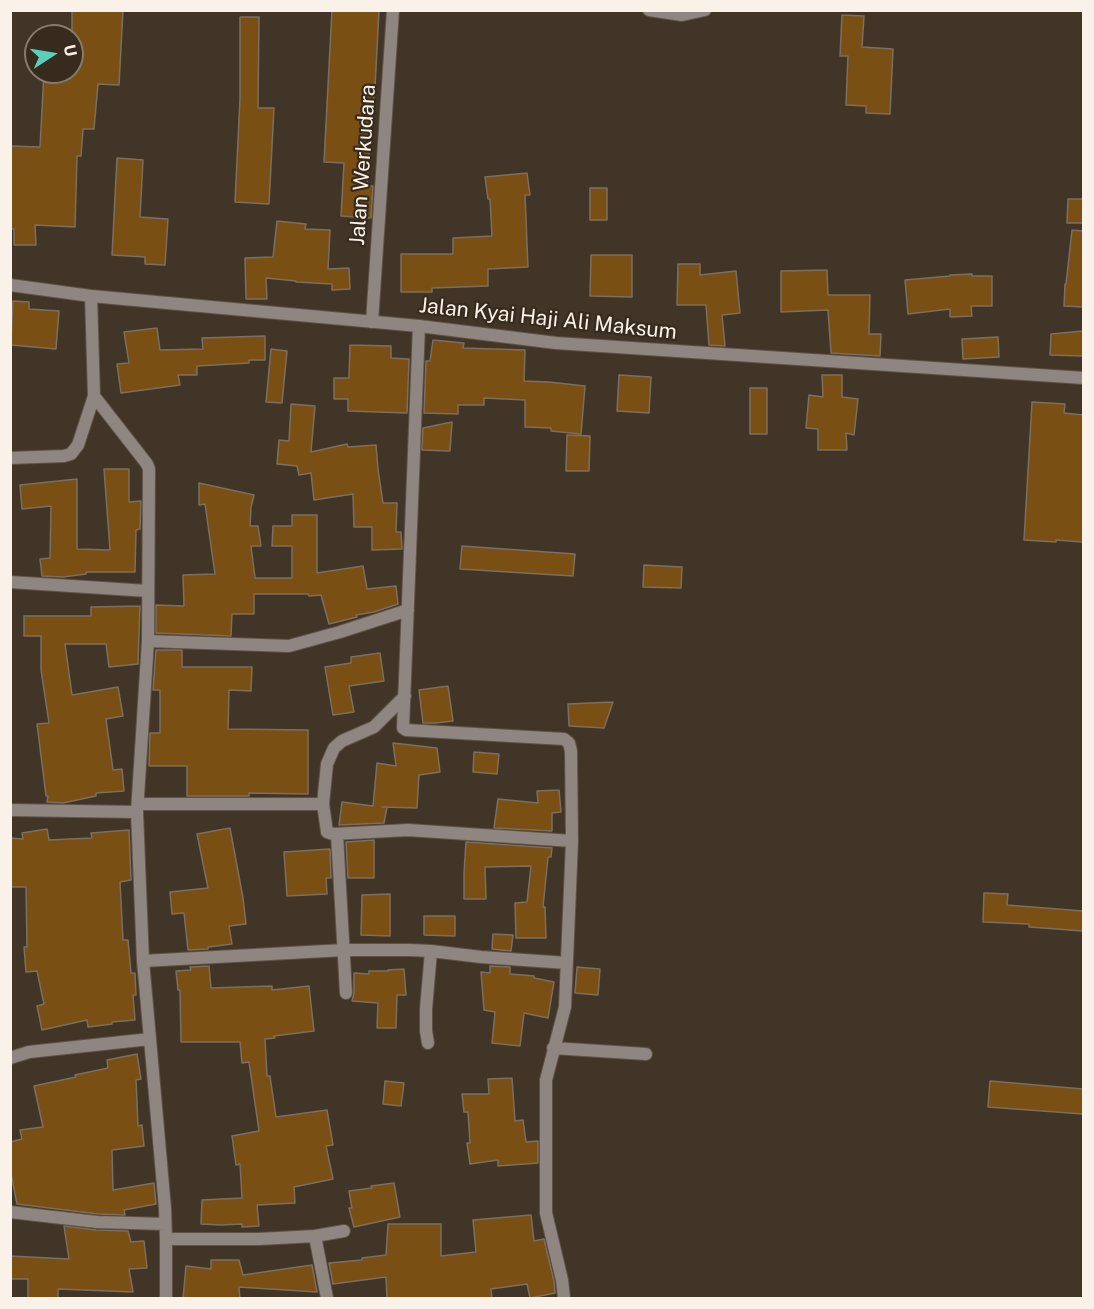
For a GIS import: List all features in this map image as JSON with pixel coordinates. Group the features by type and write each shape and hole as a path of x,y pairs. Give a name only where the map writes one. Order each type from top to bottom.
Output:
{"street":[{"name":"Jalan Werkudara","path":"372,322 393,10"},
{"path":"649,10 682,15 705,10"},
{"name":"Jalan Kyai Haji Ali Maksum","path":"10,285 91,296 419,326 556,343 1083,378"},
{"path":"10,458 64,456 71,454 78,445 94,396 91,296"},
{"path":"419,326 403,728 564,739 569,743 571,751 572,841 565,1007 546,1080 546,1213 562,1280 564,1299"},
{"path":"94,396 147,464 148,469 147,641 137,808 143,961 165,1208 166,1299"},
{"path":"10,582 148,591"},
{"path":"147,641 289,646 408,610"},
{"path":"405,696 374,727 334,747 327,764 323,804 327,832 337,834 408,830 572,841"},
{"path":"10,810 323,804"},
{"path":"337,834 346,993"},
{"path":"143,961 344,950 431,951 567,963"},
{"path":"428,1043 426,1010 431,951"},
{"path":"10,1058 29,1052 150,1039"},
{"path":"553,1048 646,1054"},
{"path":"10,1212 97,1222 165,1224"},
{"path":"166,1239 259,1239 315,1236 344,1231"},
{"path":"315,1236 327,1299"}],"building":[{"path":"72,10 123,10 119,85 98,84 94,129 83,129 81,156 77,156 75,227 35,225 36,245 14,245 14,229 10,229 10,146 40,147 43,84 84,84 84,24 72,24"},
{"path":"332,10 379,10 367,186 373,186 371,218 341,216 344,163 324,162"},
{"path":"842,15 864,16 862,47 893,49 890,114 866,113 866,106 846,105 848,56 840,56"},
{"path":"240,17 259,17 258,108 274,108 269,204 235,202 240,99"},
{"path":"117,158 143,160 140,217 168,219 165,265 145,264 145,257 112,255"},
{"path":"527,173 530,195 525,195 528,267 488,269 488,286 432,288 432,292 401,292 401,254 453,254 453,238 492,236 490,199 488,199 485,177"},
{"path":"590,188 607,188 607,220 590,220"},
{"path":"1068,199 1083,199 1083,223 1067,223"},
{"path":"277,221 306,224 305,229 330,230 328,269 349,268 350,289 332,290 332,284 266,278 267,299 246,299 245,258 273,257"},
{"path":"1072,230 1083,231 1083,307 1064,306"},
{"path":"591,255 632,255 632,297 590,296"},
{"path":"678,264 700,264 700,275 736,271 740,313 722,315 725,346 709,345 706,305 677,305"},
{"path":"827,270 828,295 870,295 869,334 881,334 880,356 831,353 828,310 781,312 781,271"},
{"path":"972,274 972,276 992,276 992,306 971,306 972,316 950,317 950,309 908,314 905,280"},
{"path":"13,301 29,302 29,309 59,311 56,349 11,345"},
{"path":"157,328 160,350 203,349 202,338 265,336 265,360 197,366 197,375 178,375 180,385 121,393 117,364 129,363 124,332"},
{"path":"1083,331 1083,356 1050,355 1051,334"},
{"path":"998,337 999,357 963,359 962,339"},
{"path":"433,340 464,343 463,348 525,350 524,381 585,386 581,434 551,431 551,428 525,427 525,400 484,398 484,405 458,405 458,414 424,413 426,361 430,361"},
{"path":"350,345 391,346 391,358 409,359 407,413 348,411 348,399 334,399 334,378 349,378"},
{"path":"271,349 287,351 282,403 266,402"},
{"path":"619,375 651,377 649,413 617,411"},
{"path":"822,375 842,375 842,397 858,399 854,435 846,433 847,450 818,450 818,429 806,428 809,395 823,397"},
{"path":"750,388 767,388 767,434 750,434"},
{"path":"1032,402 1065,404 1064,413 1083,415 1083,542 1024,540"},
{"path":"291,404 315,406 311,452 347,444 348,447 376,445 383,503 397,503 396,532 401,532 402,549 372,550 372,527 354,527 353,494 314,500 311,473 299,475 297,466 277,464 279,440 289,441"},
{"path":"452,422 450,451 422,450 423,428"},
{"path":"567,435 590,436 589,471 566,471"},
{"path":"104,469 129,469 129,502 141,501 140,529 136,530 135,572 86,572 86,574 63,577 42,576 40,559 50,558 51,506 22,509 20,485 77,479 77,549 110,550"},
{"path":"199,483 254,495 250,526 258,526 261,546 251,546 255,578 292,578 292,546 272,546 273,526 292,526 292,515 317,515 317,573 363,566 367,589 396,586 398,604 329,624 321,595 254,594 254,614 232,614 231,636 156,633 156,605 184,606 183,575 215,574 205,504 199,505"},
{"path":"462,546 575,554 573,576 460,569"},
{"path":"644,565 682,567 681,588 643,587"},
{"path":"140,606 138,664 109,667 106,644 65,644 72,695 118,687 123,716 106,719 113,770 122,769 124,791 96,793 96,796 63,803 47,802 37,724 49,723 41,670 41,636 24,636 24,616 91,616 91,607"},
{"path":"156,650 182,650 182,667 252,667 251,691 229,690 228,729 308,730 308,794 249,793 249,796 187,796 187,766 149,766 150,733 160,733 160,690 153,690"},
{"path":"380,653 384,681 349,686 354,712 333,715 325,667 351,663 351,657"},
{"path":"448,686 453,721 423,723 419,690"},
{"path":"613,702 604,728 569,726 568,704"},
{"path":"393,743 437,748 440,772 419,775 417,808 387,807 384,823 339,825 342,802 373,806 377,763 396,766"},
{"path":"474,752 499,754 497,774 473,772"},
{"path":"559,790 561,812 552,813 552,831 494,828 498,799 538,803 537,791"},
{"path":"230,828 246,924 229,926 232,944 188,950 184,913 172,914 170,892 208,888 197,834"},
{"path":"47,829 49,840 92,838 91,833 129,830 131,880 120,882 123,940 128,940 131,973 135,973 136,995 133,995 135,1020 88,1027 87,1020 42,1030 37,1006 44,1004 37,971 26,972 24,947 27,947 26,887 10,887 10,838 23,839 22,833"},
{"path":"374,840 374,878 348,878 346,842"},
{"path":"466,842 552,848 551,857 548,857 543,907 545,907 546,938 516,938 515,903 527,902 531,866 485,867 486,899 464,899"},
{"path":"330,849 331,878 326,878 327,894 287,896 284,852"},
{"path":"984,893 1008,894 1007,905 1083,911 1083,931 1029,927 1029,924 983,922"},
{"path":"390,894 390,936 361,935 362,895"},
{"path":"424,916 455,916 455,936 424,935"},
{"path":"493,934 513,935 511,951 492,949"},
{"path":"209,966 211,988 272,986 272,990 309,986 314,1031 265,1039 267,1076 270,1076 276,1117 327,1110 333,1145 326,1146 333,1179 294,1187 295,1203 257,1205 259,1226 201,1224 202,1200 242,1198 240,1164 236,1165 232,1136 259,1131 249,1062 242,1063 240,1042 181,1042 180,990 178,990 176,971 191,970 190,967"},
{"path":"490,966 510,967 510,974 534,976 534,978 554,982 548,1018 524,1013 520,1046 492,1043 495,1012 484,1010 481,972 490,973"},
{"path":"577,967 600,969 598,995 575,993"},
{"path":"404,969 406,995 397,995 396,1028 377,1028 378,1003 352,1001 354,973 369,974 369,971"},
{"path":"137,1054 141,1079 136,1080 138,1126 142,1125 144,1146 112,1150 113,1190 154,1183 156,1204 124,1210 125,1215 17,1204 10,1168 10,1142 22,1139 20,1130 43,1127 34,1086 108,1068 107,1060"},
{"path":"512,1078 515,1121 523,1120 526,1142 538,1141 538,1163 498,1166 498,1160 470,1164 467,1143 470,1143 468,1112 464,1112 462,1094 489,1094 488,1079"},
{"path":"385,1081 404,1083 401,1106 383,1104"},
{"path":"990,1081 1083,1089 1083,1114 988,1107"},
{"path":"394,1183 400,1217 354,1227 349,1208 352,1208 349,1191"},
{"path":"531,1215 534,1241 544,1239 555,1293 530,1298 527,1284 491,1289 492,1299 387,1299 386,1277 333,1284 329,1263 386,1255 388,1224 441,1224 441,1256 476,1252 473,1220"},
{"path":"64,1226 128,1231 131,1242 144,1241 147,1268 129,1269 133,1292 58,1289 58,1299 28,1299 28,1279 10,1279 10,1256 69,1259"},
{"path":"211,1260 239,1260 243,1275 312,1265 317,1292 239,1287 240,1299 183,1299 186,1266 211,1269"}]}
